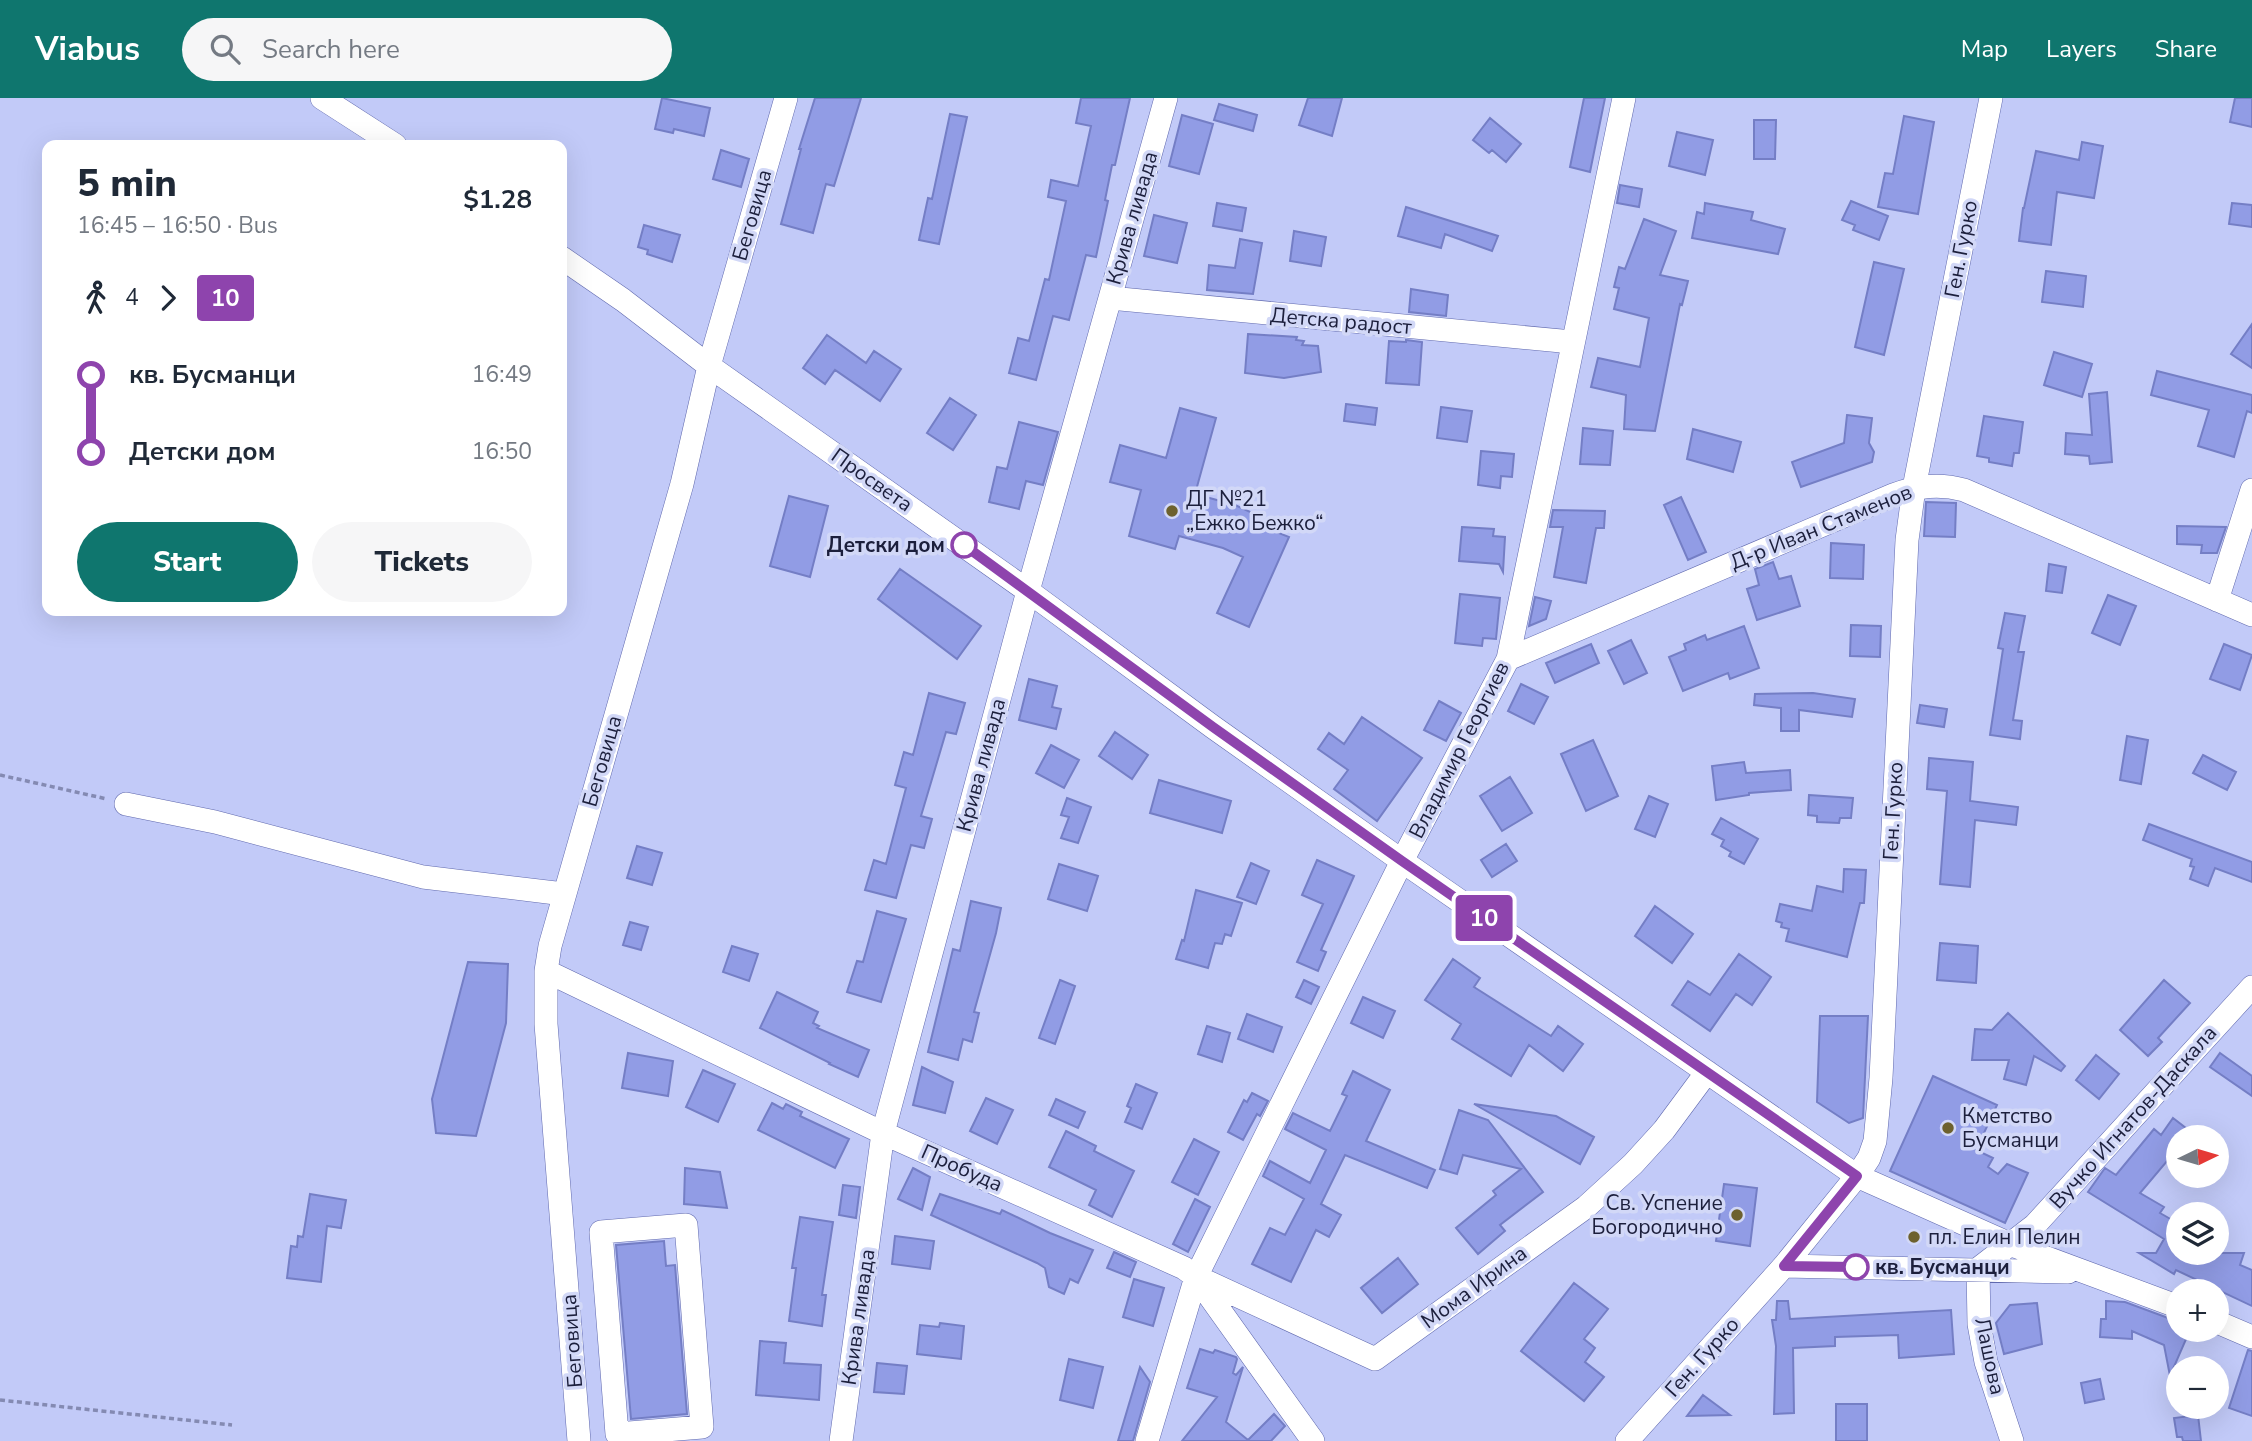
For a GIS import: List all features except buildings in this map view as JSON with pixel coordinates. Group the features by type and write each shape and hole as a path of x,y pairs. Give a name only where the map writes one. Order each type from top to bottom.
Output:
{"street":[{"path":"322,98 387,140"},
{"name":"Беговица","path":"579,1441 545,1024 546,971 564,894 685,472 709,366 786,98"},
{"name":"Крива ливада","path":"841,1441 883,1132 1028,591 1166,98"},
{"name":"Владимир Георгиев","path":"1147,1441 1196,1277 1402,861 1508,659 1624,98"},
{"name":"Ген. Гурко","path":"1628,1441 1784,1266 1869,1158 1878,1124 1908,540 1914,488 1991,98"},
{"name":"Просвета","path":"567,261 623,300 709,366 1028,591 1402,861 1857,1176 2012,1245 2166,1302"},
{"name":"Детска радост","path":"1110,298 1573,342"},
{"name":"Д-р Иван Стаменов","path":"1508,659 1914,488 1942,485 1964,490 2252,615"},
{"path":"2217,600 2252,490"},
{"path":"126,804 215,822 423,877 564,894"},
{"name":"Пробуда","path":"546,971 883,1132 1184,1268 1196,1277 1313,1441"},
{"name":"Вучко Игнатов-Даскала","path":"1978,1269 2035,1225 2248,998"},
{"name":"Мома Ирина","path":"1196,1277 1375,1359 1586,1207 1633,1164 1664,1130 1707,1072"},
{"path":"686,1225 702,1427 617,1434 604,1274 601,1232 686,1225"},
{"path":"1784,1266 2087,1273"},
{"name":"Лашова","path":"1978,1269 1979,1324 1986,1362 2012,1441"},
{"path":"567,1279 604,1274"},
{"path":"2229,1327 2252,1337"}],"path":[{"path":"0,775 126,804"},
{"path":"0,1400 232,1425"}],"bus line":[{"name":"10","path":"964,545 1402,861 1857,1176 1784,1266 1856,1267"}],"place":[{"name":"ДГ №21 „Ежко Бежко“","path":"1172,511"},
{"name":"Детски дом","path":"964,545"},
{"name":"Кметство Бусманци","path":"1948,1128"},
{"name":"Св. Успение Богородично","path":"1737,1215"},
{"name":"пл. Елин Пелин","path":"1914,1237"},
{"name":"кв. Бусманци","path":"1856,1267"}]}
